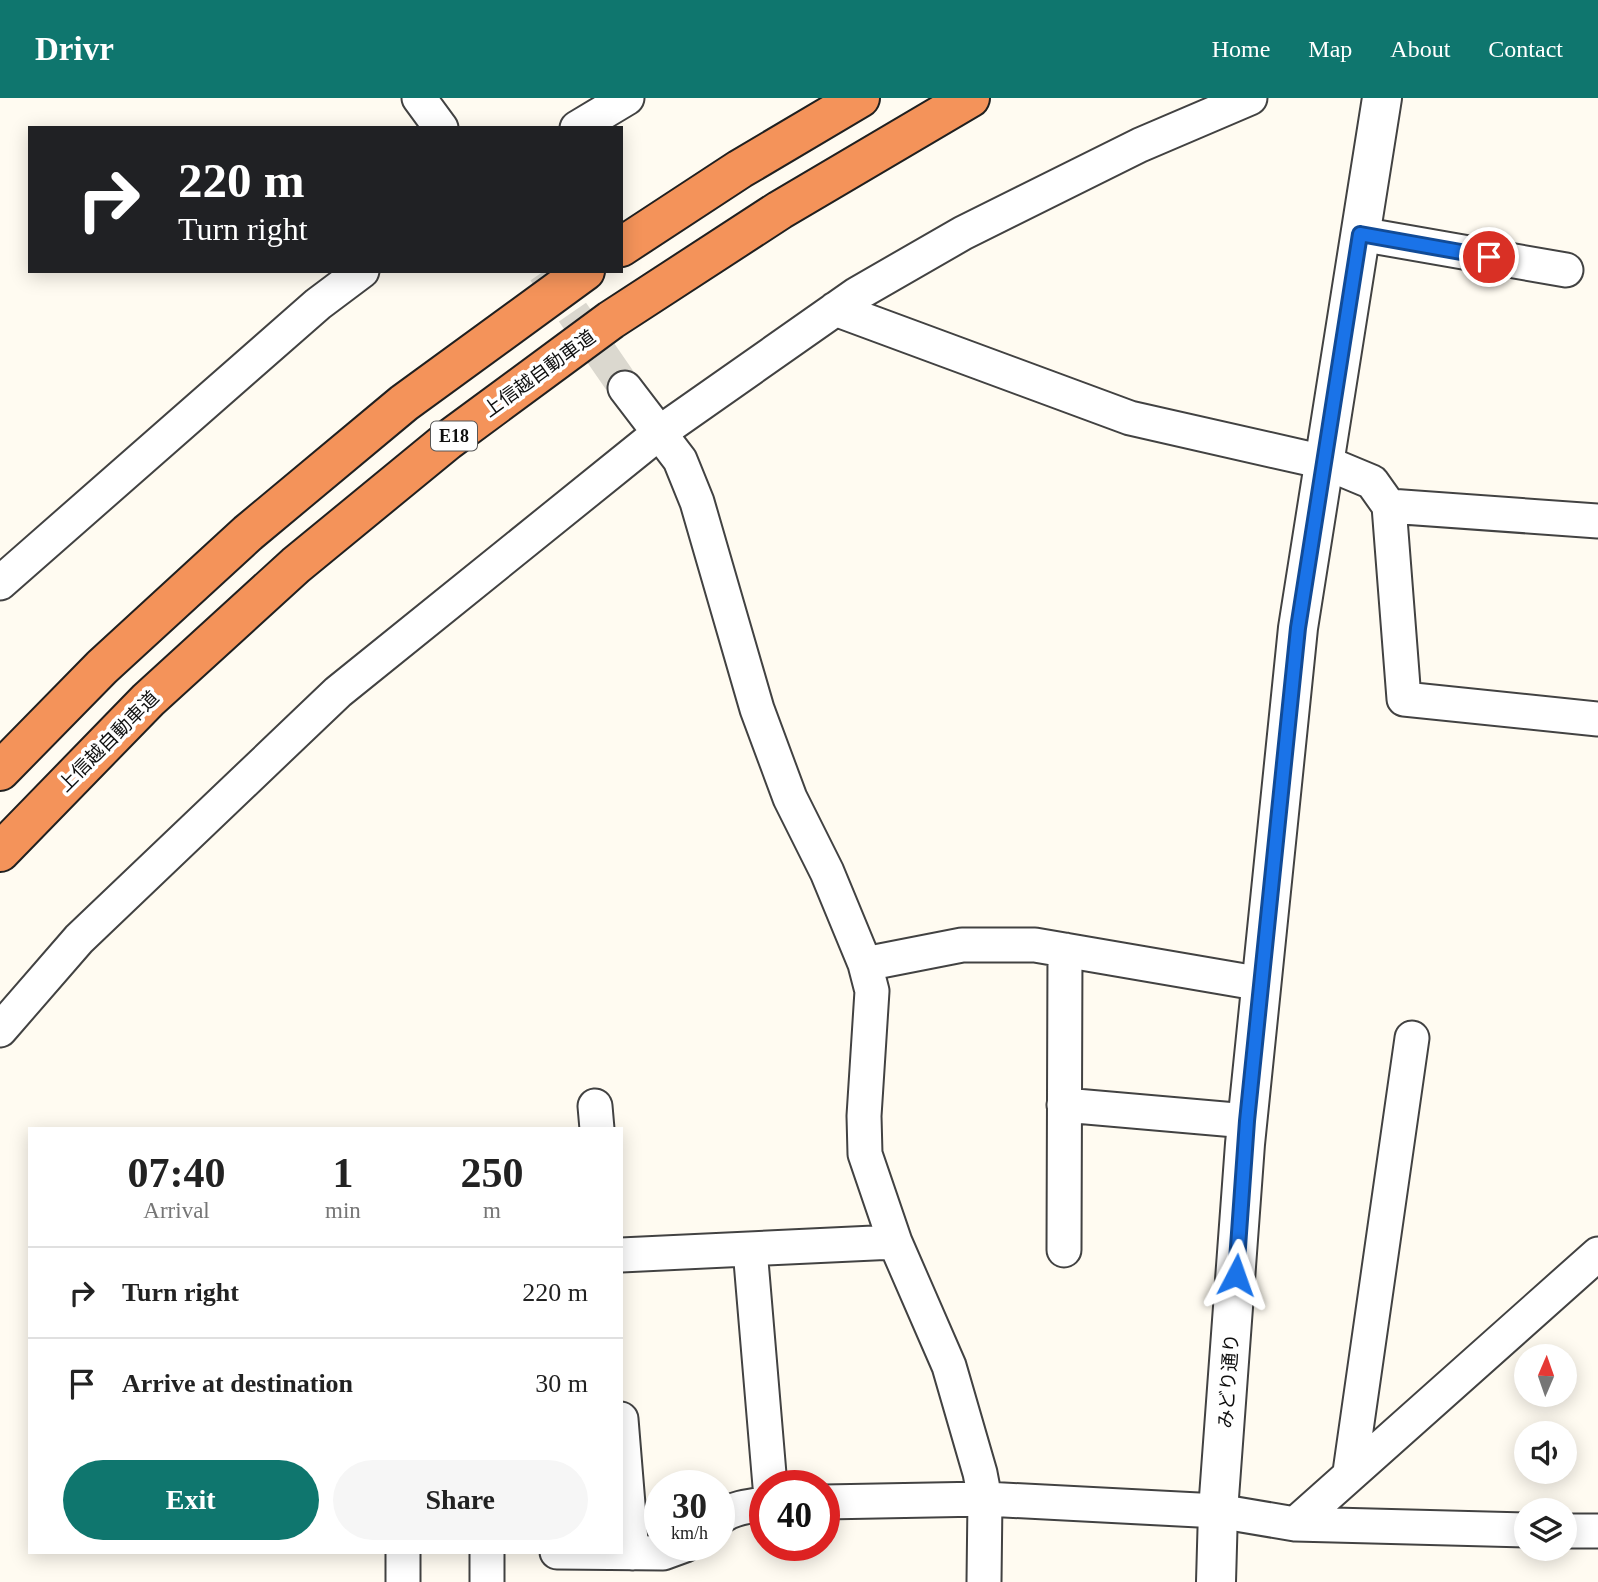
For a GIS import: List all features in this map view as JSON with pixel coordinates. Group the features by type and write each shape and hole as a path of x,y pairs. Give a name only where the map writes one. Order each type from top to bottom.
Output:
{"highway":[{"path":"623,246 740,169 860,98"},
{"name":"上信越自動車道","path":"0,852 148,700 296,565 447,442 611,320 780,210 970,98"},
{"path":"0,771 102,667 248,533 404,404 582,273"}],"street":[{"path":"419,98 440,126"},
{"path":"580,126 627,98"},
{"path":"0,1030 79,939 338,692 659,433 857,294 963,233 1140,145 1250,98"},
{"name":"みどり通り","path":"1216,1582 1247,1121 1298,628 1382,98"},
{"path":"1360,234 1566,270"},
{"path":"0,583 308,313 359,273"},
{"path":"835,309 1130,418 1324,463 1371,482 1389,506 1404,699 1598,719"},
{"path":"625,388 680,460 698,502 757,709 790,798 827,872 865,964 872,991 864,1116 865,1154 895,1242 949,1366 980,1473 985,1499 984,1582"},
{"path":"1389,506 1598,521"},
{"path":"865,964 962,945 1035,945 1262,984"},
{"path":"1064,1250 1065,950"},
{"path":"1350,1472 1412,1038"},
{"path":"1064,1105 1247,1121"},
{"path":"623,1255 895,1242"},
{"path":"750,1249 769,1470"},
{"path":"1295,1524 1350,1472 1598,1254"},
{"path":"623,1443 632,1553"},
{"path":"840,1502 985,1499 1219,1511 1295,1524 1514,1530"},
{"path":"1577,1531 1598,1531"},
{"path":"623,1553 644,1553"},
{"path":"403,1554 403,1582"},
{"path":"487,1554 487,1582"}],"tunnel":[{"path":"545,273 625,388"}],"route":[{"path":"1236,1275 1247,1121 1298,628 1360,234 1489,257"}]}
